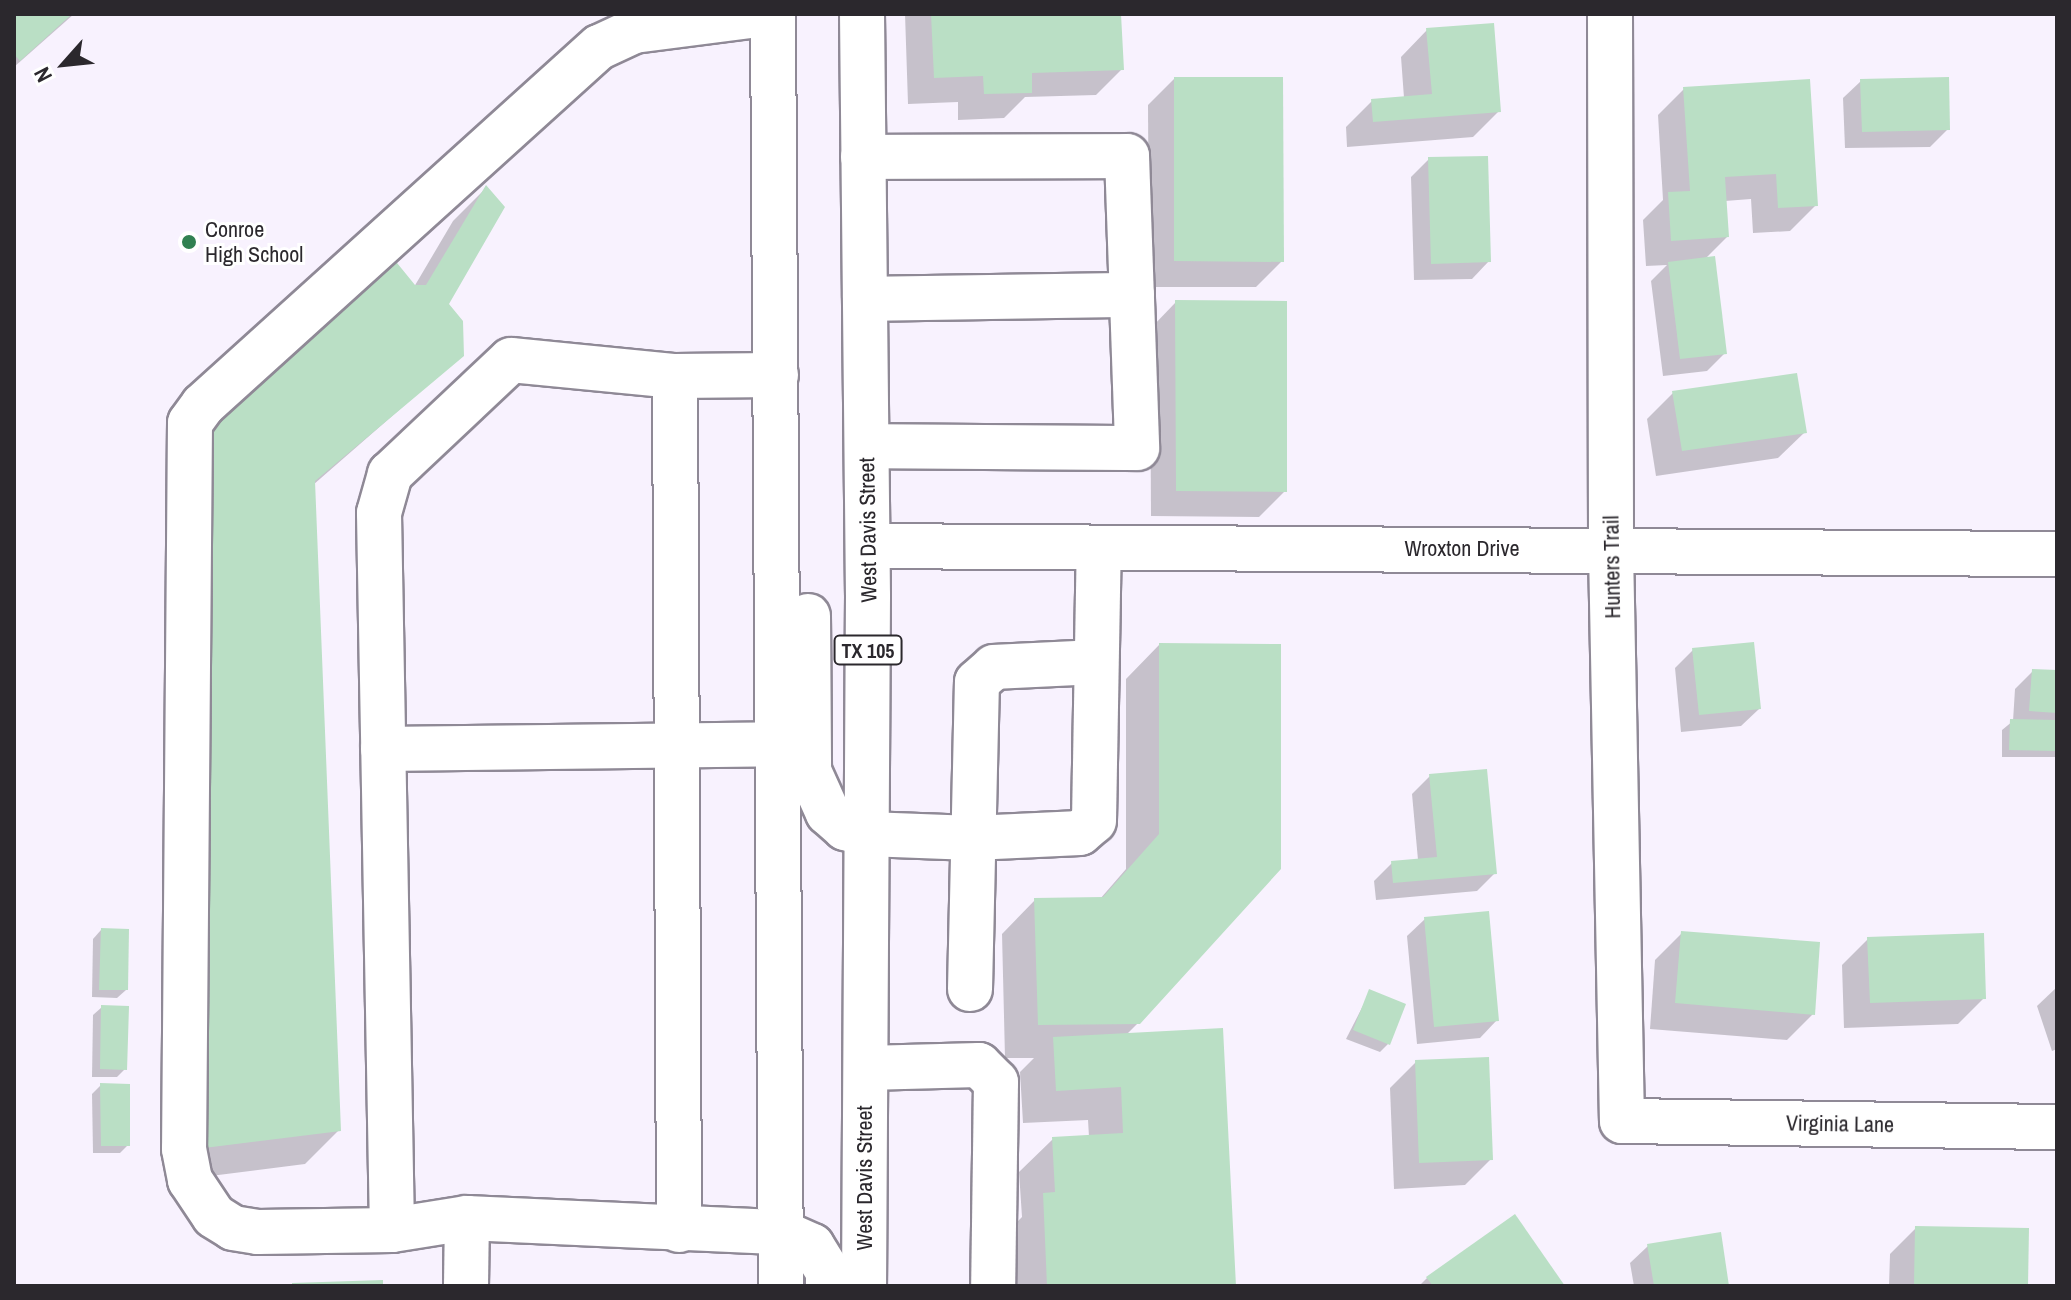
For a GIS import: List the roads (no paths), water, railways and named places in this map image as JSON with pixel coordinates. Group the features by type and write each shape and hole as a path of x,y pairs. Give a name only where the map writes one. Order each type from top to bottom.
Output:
{"main road":[{"path":"766,14 634,31 599,47 203,405 190,423 184,1134 190,1180 214,1216 233,1228 392,1230 467,1218 679,1230 781,1232 812,1246 822,1258 828,1286"},
{"path":"773,14 781,1286"},
{"name":"West Davis Street","path":"862,14 868,546 864,1286"},
{"name":"Hunters Trail","path":"1610,14 1611,550 1622,1121"},
{"path":"863,157 1127,156 1137,448 867,446"},
{"path":"775,267 805,338 809,771 828,813 845,828 867,834 973,838 1080,833 1094,821 1099,548"},
{"path":"865,299 1132,295"},
{"path":"392,1230 379,513 390,474 511,360 675,376 776,375"},
{"path":"675,376 674,743 679,1230"},
{"name":"Wroxton Drive","path":"868,546 2057,554"},
{"path":"970,989 977,682 994,667 1096,662"},
{"path":"383,749 778,744"},
{"path":"866,1068 979,1065 996,1082 993,1286"},
{"name":"Virginia Lane","path":"1622,1121 2057,1127"},
{"path":"466,1286 467,1218"}],"place":[{"name":"Conroe High School","path":"189,242"}]}
